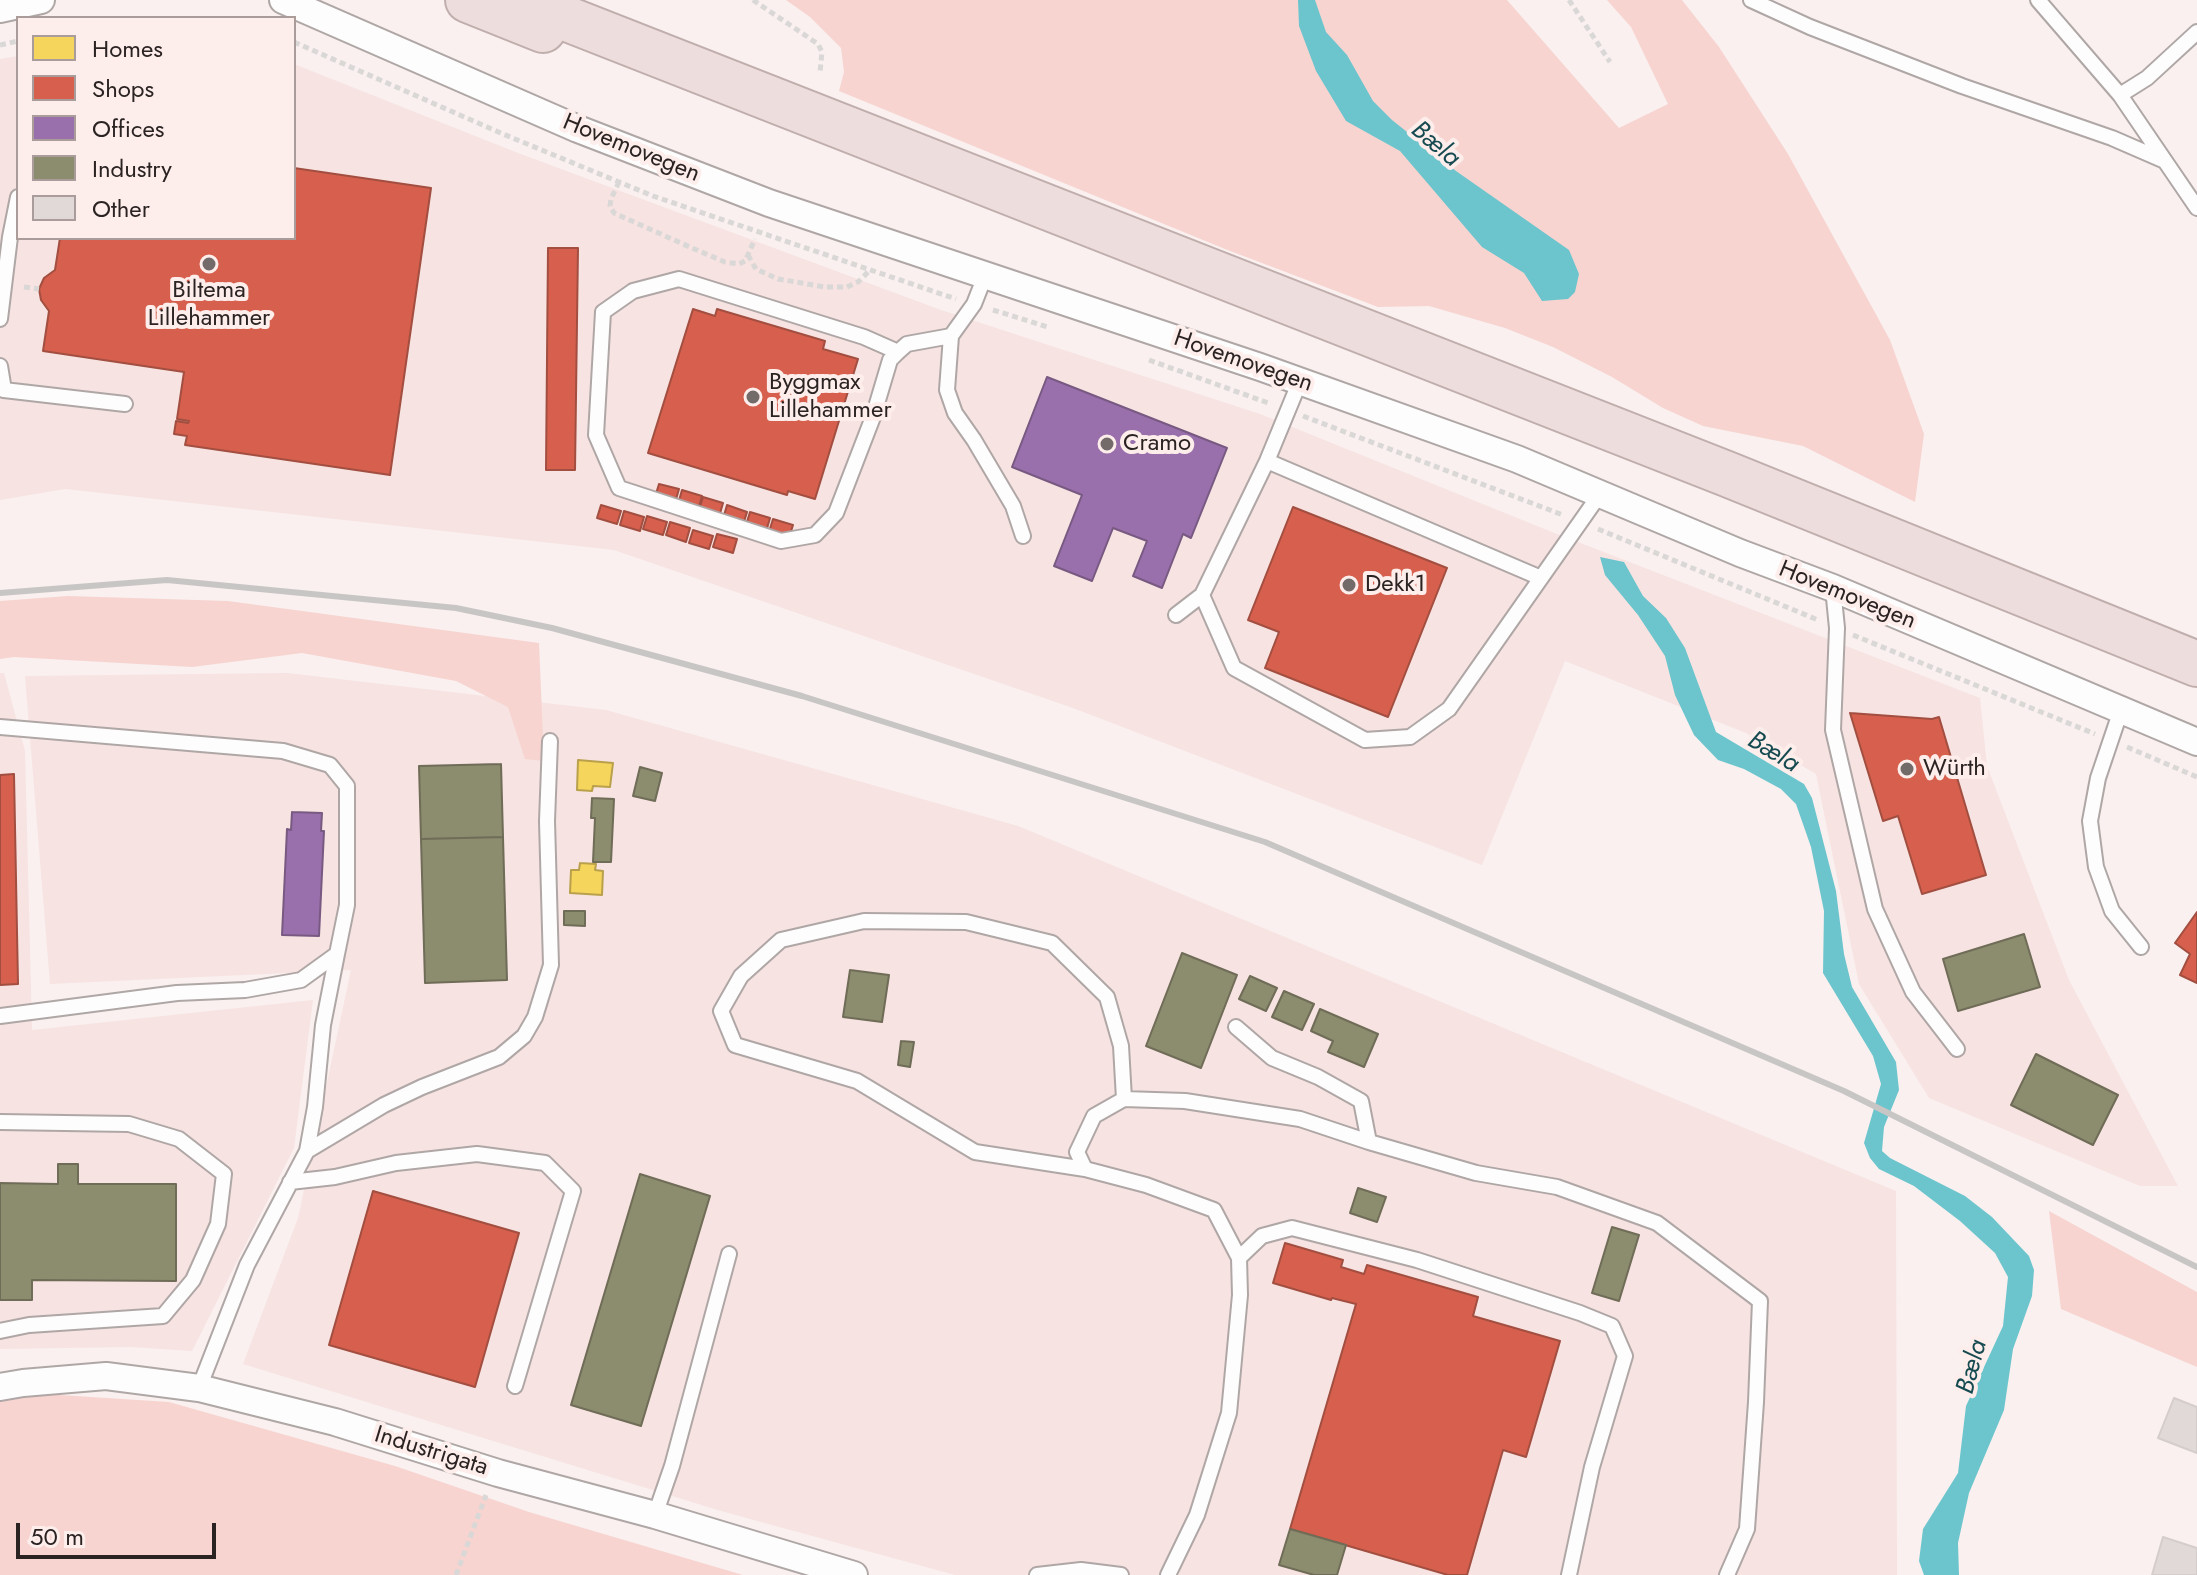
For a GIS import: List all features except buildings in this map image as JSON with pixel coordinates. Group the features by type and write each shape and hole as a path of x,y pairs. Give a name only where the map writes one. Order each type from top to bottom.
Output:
{"highway":[{"path":"468,0 655,75 1057,228 1098,239 1135,242"},
{"path":"519,0 815,92"},
{"path":"584,0 815,92 1135,242 1727,474 2197,664"}],"street":[{"name":"Hovemovegen","path":"283,0 578,129 769,203 1300,381 1517,459 2197,742"},
{"name":"Industrigata","path":"0,1387 106,1376 199,1388 335,1422 498,1473 655,1515 854,1575"}],"lane":[{"path":"1751,0 1810,27 1962,86 2112,138 2165,161"},
{"path":"2038,0 2120,95 2197,208"},
{"path":"2120,95 2147,78 2197,32"},
{"path":"0,319 16,207"},
{"path":"985,276 974,304 951,336 947,390 955,413 1013,506 1023,536"},
{"path":"898,352 864,337 679,279 633,291 603,312 596,435 619,488 781,541 815,535 836,513 873,417 890,360 907,344 951,336"},
{"path":"0,366 4,390 125,404"},
{"path":"1176,615 1202,595 1267,461 1300,381"},
{"path":"1267,461 1541,578"},
{"path":"1202,595 1234,668 1365,740 1410,737 1449,709 1600,494"},
{"path":"1833,588 1837,628 1833,730 1875,909 1913,992 1957,1049"},
{"path":"2121,710 2098,778 2090,821 2096,867 2112,911 2141,947"},
{"path":"0,727 283,751 330,765 347,786 347,905 323,1025 307,1151 247,1265 199,1388"},
{"path":"307,1151 384,1105 499,1057 524,1036 535,1017 551,965 547,821 550,741"},
{"path":"1124,1099 1121,1046 1107,997 1052,943 966,922 864,921 781,940 741,976 721,1011 735,1045 857,1081 975,1152 1085,1169 1146,1185 1214,1210 1239,1258 1240,1295 1229,1413 1197,1515 1168,1575"},
{"path":"0,1016 177,993 245,990 285,984 301,980 337,954"},
{"path":"1236,1027 1272,1058 1318,1077 1361,1101 1369,1142"},
{"path":"1085,1169 1077,1152 1094,1116 1124,1099 1185,1101 1300,1119 1476,1173 1557,1187 1657,1223 1760,1301 1747,1529 1727,1575"},
{"path":"0,1122 129,1124 179,1139 224,1174 218,1224 193,1280 163,1316 29,1325 0,1331"},
{"path":"290,1182 335,1177 396,1163 477,1154 545,1163 573,1191 515,1386"},
{"path":"1239,1258 1262,1236 1292,1228 1417,1260 1612,1326 1625,1356 1592,1467 1569,1575"},
{"path":"655,1515 672,1466 729,1254"},
{"path":"1037,1575 1081,1570 1121,1575"}],"path":[{"path":"753,0 818,44 822,52 815,92"},
{"path":"1569,0 1610,62"},
{"path":"296,43 653,196 1052,328"},
{"path":"619,182 610,206 616,215 725,262 743,262 755,239"},
{"path":"748,255 756,269 778,279 825,287 847,287 858,282 870,270"},
{"path":"19,286 39,289"},
{"path":"1138,356 1581,522 2197,777"},
{"path":"456,1575 478,1509 498,1473"}],"shaded area":[{"path":"786,0 1507,0 1619,128 1668,104 1631,27 1607,0 1682,0 1719,47 1788,154 1890,340 1924,434 1915,502 1803,446 1703,426 1663,408 1553,347 1505,328 1429,306 1378,307 1225,249 839,91 844,72 841,48 810,17"},
{"path":"16,56 16,240 296,240 296,65 518,153 941,310 1260,414 1547,530 1980,698 1987,766 2069,980 2178,1186 2140,1186 1929,1098 1859,984 1816,774 1746,733 1565,661 1482,865 1073,708 614,550 65,489 0,500 0,59"},
{"path":"68,596 228,601 539,643 544,761 525,759 508,707 456,681 302,653 192,667 14,657 0,659 0,601"},
{"path":"0,673 4,673 25,751 32,1030 313,1000 294,1148 192,1351 131,1347 0,1349"},
{"path":"287,673 606,710 1018,826 1896,1191 1897,1575 955,1575 721,1511 243,1364 298,1218 351,970 50,984 25,676"},
{"path":"2049,1211 2197,1292 2197,1367 2061,1309"},
{"path":"44,1394 169,1402 395,1466 529,1512 743,1575 0,1575 0,1402"}],"water":[{"path":"1298,0 1315,0 1326,32 1347,55 1373,101 1392,120 1456,171 1569,250 1579,274 1575,292 1568,299 1542,301 1524,273 1482,247 1400,151 1346,121 1316,71 1299,26"},
{"path":"1600,557 1624,562 1643,596 1666,618 1685,648 1716,732 1804,784 1812,798 1836,891 1844,954 1852,987 1896,1062 1899,1090 1884,1127 1882,1151 1965,1196 1992,1217 2029,1256 2034,1270 2032,1296 2013,1349 2004,1410 1969,1493 1958,1543 1959,1575 1924,1575 1919,1561 1923,1529 1958,1473 1966,1406 2003,1326 2008,1277 1995,1253 1960,1221 1914,1186 1879,1169 1870,1158 1864,1143 1881,1084 1873,1056 1823,973 1824,911 1811,847 1796,804 1781,789 1744,769 1718,760 1694,735 1675,695 1665,656 1638,615 1605,575"}],"railway":[{"path":"0,593 167,580 456,608 552,628 802,696 1265,842 1844,1091 2197,1267"}],"place":[{"name":"Biltema Lillehammer","path":"209,264"},
{"name":"Byggmax Lillehammer","path":"753,397"},
{"name":"Cramo","path":"1107,444"},
{"name":"Dekk1","path":"1349,585"},
{"name":"Würth","path":"1907,769"}],"water label":[{"name":"Bæla","path":"1435,145"},
{"name":"Bæla","path":"1773,753"},
{"name":"Bæla","path":"1973,1367"}]}
